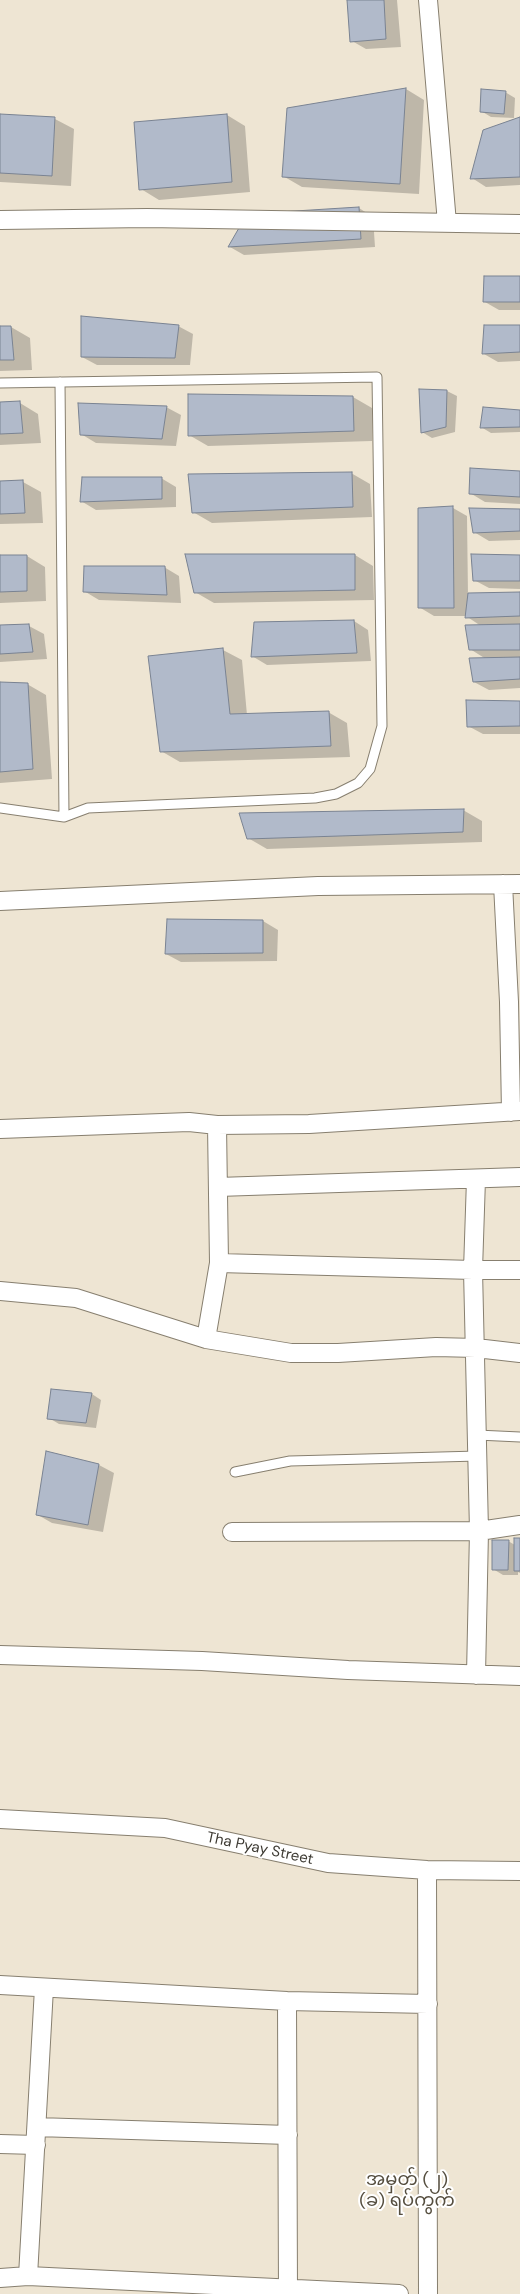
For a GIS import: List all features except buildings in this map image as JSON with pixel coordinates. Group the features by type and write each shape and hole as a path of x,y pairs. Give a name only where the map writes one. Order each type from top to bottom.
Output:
{"street":[{"path":"428,0 446,223"},
{"path":"0,220 147,218 520,224"},
{"path":"0,901 318,886 512,884 509,1002 516,1112 309,1124 217,1125 189,1122 0,1129"},
{"path":"206,1339 219,1263 217,1125"},
{"path":"218,1187 520,1177"},
{"path":"476,1179 473,1270 479,1531 476,1675"},
{"path":"219,1263 520,1270"},
{"path":"0,1290 76,1298 206,1339 291,1353 372,1352 436,1347 476,1348 520,1353"},
{"path":"232,1532 479,1531 520,1525"},
{"path":"0,1655 202,1661 520,1676"},
{"name":"Tha Pyay Street","path":"0,1819 165,1828 328,1862 427,1870 520,1871"},
{"path":"427,1870 428,2294"},
{"path":"0,1985 287,2000 428,2004"},
{"path":"28,2276 44,1988"},
{"path":"287,2000 288,2291"},
{"path":"37,2127 288,2135"},
{"path":"0,2144 36,2145"},
{"path":"0,2278 28,2276 288,2291 399,2294"}],"lane":[{"path":"0,383 377,377 382,726 370,769 358,783 336,794 315,798 88,808 64,817 0,808"},
{"path":"60,382 64,817"},
{"path":"477,1435 520,1438"},
{"path":"235,1472 290,1461 478,1456"}],"district":[{"name":"အမှတ် (၂) (ခ) ရပ်ကွက်","path":"407,2190"}]}
